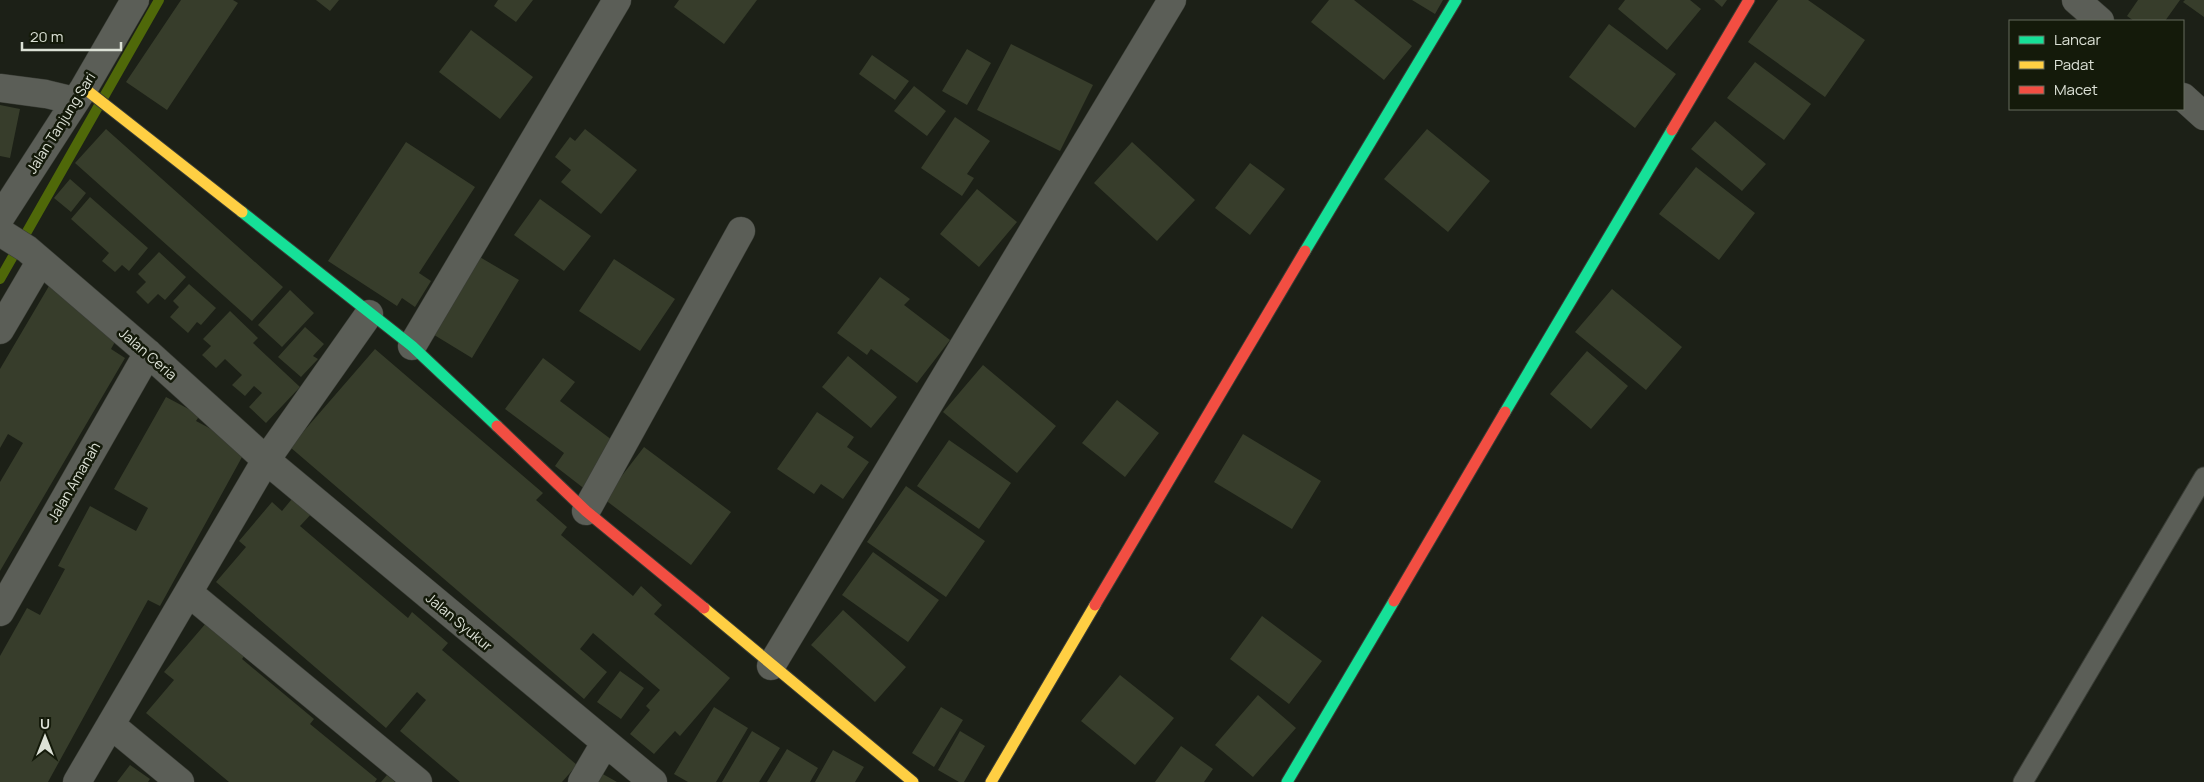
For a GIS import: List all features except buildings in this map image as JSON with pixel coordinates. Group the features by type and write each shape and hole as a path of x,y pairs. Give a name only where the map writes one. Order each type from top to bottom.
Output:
{"street":[{"name":"Jalan Tanjung Sari","path":"0,330 15,239 80,94 135,0"},
{"path":"412,346 617,0"},
{"path":"771,666 1172,0"},
{"path":"991,782 1215,401 1456,0"},
{"path":"1286,782 1749,0"},
{"path":"2079,1 2099,20"},
{"path":"0,88 46,94 80,94 412,346 586,511 771,666 914,782"},
{"path":"2184,98 2204,116"},
{"path":"586,511 741,231"},
{"name":"Jalan Ceria","path":"15,239 148,354 266,460"},
{"path":"77,782 266,460 368,314"},
{"name":"Jalan Amanah","path":"0,612 148,354"},
{"name":"Jalan Syukur","path":"266,460 653,782"},
{"path":"188,593 418,782"},
{"path":"111,725 180,782"},
{"path":"582,782 604,743"}],"lane":[{"path":"2023,782 2204,477"}],"waterway":[{"path":"0,279 159,0"}],"traffic: fast":[{"path":"1305,251 1456,0"},
{"path":"1505,412 1672,130"},
{"path":"242,212 412,346 497,426"},
{"path":"1287,782 1394,601"}],"traffic: slow":[{"path":"84,88 242,212"},
{"path":"991,782 1095,605"},
{"path":"704,608 913,782"}],"traffic: jam":[{"path":"1672,130 1749,0"},
{"path":"1095,605 1305,251"},
{"path":"1394,601 1505,412"},
{"path":"497,426 586,511 704,608"}]}
